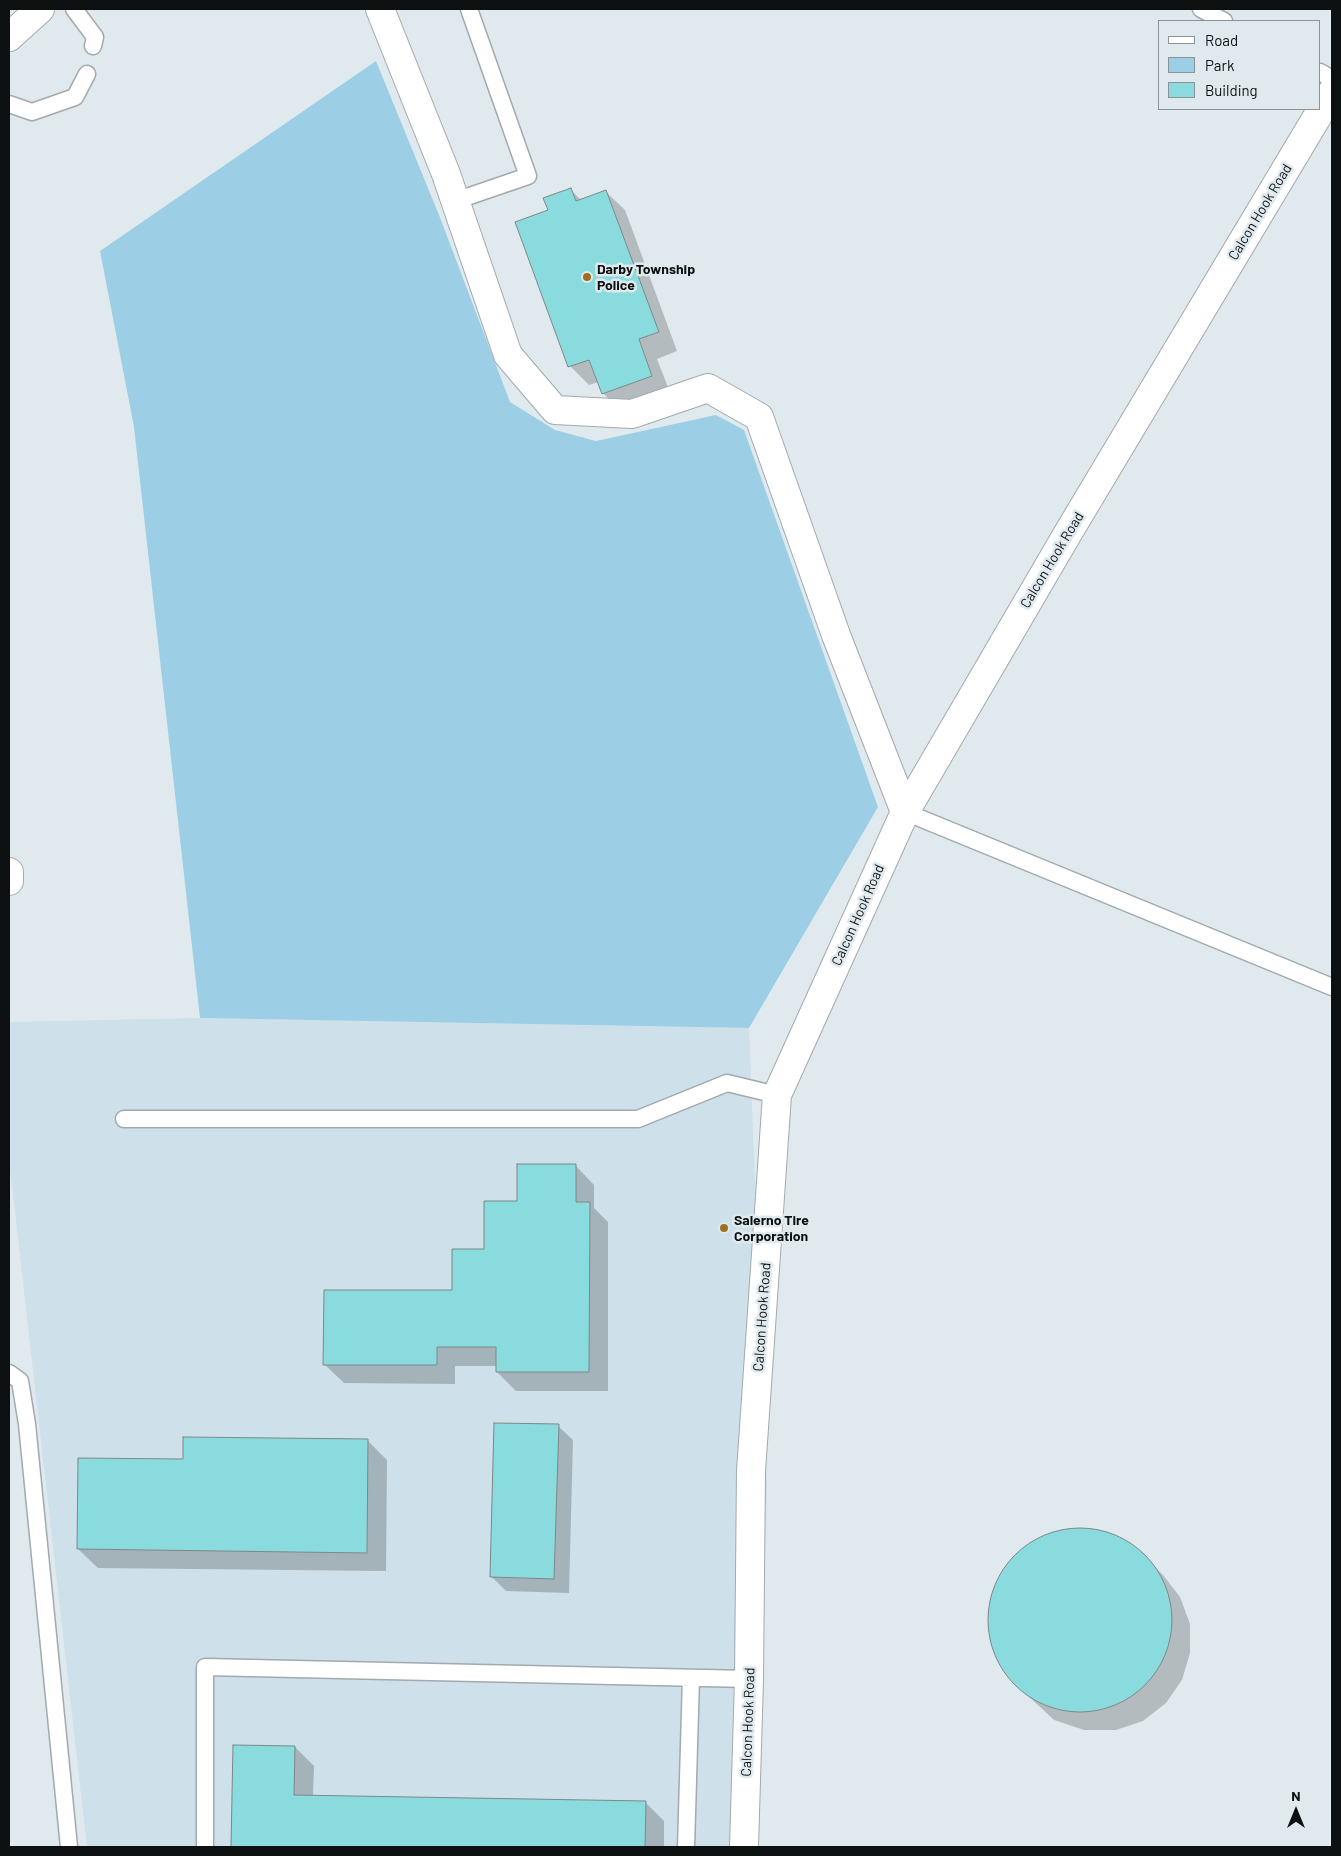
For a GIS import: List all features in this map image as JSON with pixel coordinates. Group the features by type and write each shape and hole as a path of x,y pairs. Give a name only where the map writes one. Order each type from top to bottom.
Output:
{"street":[{"path":"9,37 40,9"},
{"path":"380,9 446,174 508,355 555,410 632,414 708,388 759,417 836,635 905,812"},
{"name":"Calcon Hook Road","path":"744,1847 749,1679 751,1471 778,1095 905,812 1068,533 1332,92"},
{"path":"9,872 9,881"}],"lane":[{"path":"74,9 96,37 93,46"},
{"path":"455,201 528,176 469,9"},
{"path":"1201,9 1222,20"},
{"path":"1321,73 1332,79"},
{"path":"9,104 32,112 75,97 87,74"},
{"path":"905,812 1332,987"},
{"path":"124,1119 638,1119 727,1083 778,1095"},
{"path":"9,1373 20,1381 27,1424 69,1847"},
{"path":"205,1847 205,1667 749,1679"},
{"path":"686,1847 690,1678"}],"shaded area":[{"path":"200,1018 749,1028 767,1488 755,1847 87,1847 9,1159 9,1022"}],"green space":[{"path":"376,61 439,215 510,402 555,430 596,441 716,415 744,430 878,807 749,1028 200,1018 134,427 100,251"}],"building":[{"name":"Darby Township Police","path":"571,188 576,201 606,190 659,332 639,339 652,376 602,394 589,360 568,367 515,222 548,210 543,198"},
{"path":"517,1164 576,1164 576,1202 590,1202 589,1372 496,1372 496,1347 437,1347 437,1365 323,1365 324,1290 452,1290 452,1249 484,1249 484,1201 517,1201"},
{"path":"494,1423 559,1424 554,1579 490,1577"},
{"path":"183,1437 368,1439 367,1553 77,1549 78,1458 183,1459"},
{"path":"1080,1528 1098,1530 1115,1535 1145,1555 1165,1585 1170,1602 1172,1620 1170,1638 1165,1655 1145,1685 1115,1705 1098,1710 1080,1712 1062,1710 1045,1705 1015,1685 995,1655 990,1638 988,1620 990,1602 995,1585 1015,1555 1045,1535 1062,1530"},
{"path":"233,1745 295,1746 294,1795 646,1801 645,1847 231,1847"}],"place":[{"name":"Darby Township Police","path":"587,277"},
{"name":"Salerno Tire Corporation","path":"724,1228"}]}
